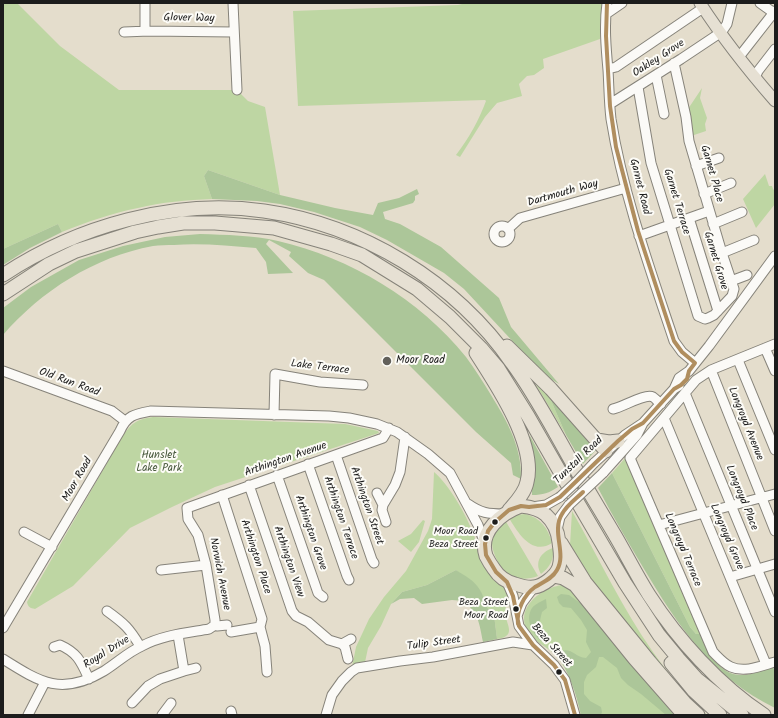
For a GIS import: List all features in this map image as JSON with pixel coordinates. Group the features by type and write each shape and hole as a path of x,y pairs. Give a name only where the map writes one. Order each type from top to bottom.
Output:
{"highway":[{"path":"3,275 46,249 83,234 122,221 184,210 245,208 280,213 320,223 340,230 411,266 432,280 522,359 606,451"},
{"path":"3,294 50,264 76,251 135,232 158,226 183,223 274,228 306,236 362,255 417,289 450,317 498,368 528,416 629,589 659,635 697,679 742,715"},
{"path":"464,308 493,338 520,374 536,399 649,595 664,617 713,674 744,701 764,715"},
{"path":"461,328 503,395 526,450 529,469 528,482 522,494 488,531 485,544 486,555 496,572 507,582 520,586 534,587 553,576 558,568 561,556 558,535"},
{"path":"597,440 610,442 618,441"},
{"path":"506,512 521,506 529,507 547,516 585,582 650,662 698,715"},
{"path":"587,518 636,609 672,664 694,691 720,715"},
{"path":"553,576 563,578 575,585 634,658 684,715"}],"main road":[{"path":"702,5 739,57 757,74 775,101"}],"street":[{"path":"144,3 145,30"},
{"path":"233,3 233,32 237,90"},
{"name":"Garnet Road","path":"607,3 606,14 610,104 626,188 674,341 682,352 695,363"},
{"path":"606,14 622,3"},
{"path":"723,34 732,3"},
{"path":"739,57 774,12 760,3"},
{"path":"608,69 616,66 702,5"},
{"name":"Glover Way","path":"124,32 145,30 233,32"},
{"name":"Oakley Grove","path":"610,104 723,34"},
{"path":"757,74 775,49"},
{"name":"Garnet Place","path":"674,63 686,117 689,140 709,211 733,285"},
{"path":"656,75 664,114"},
{"name":"Garnet Terrace","path":"638,87 651,163 698,316 705,318 711,317 718,311"},
{"path":"696,166 718,158"},
{"path":"704,194 731,183"},
{"name":"Dartmouth Way","path":"508,229 520,218 626,188"},
{"path":"640,236 709,211"},
{"path":"713,224 742,212"},
{"name":"Garnet Grove","path":"689,218 718,311"},
{"path":"722,253 754,240"},
{"name":"Tunstall Road","path":"558,535 560,517 569,505 611,465 637,435 643,423 674,390 687,379 689,371 775,256"},
{"path":"718,311 732,296 733,285 747,275"},
{"path":"664,418 696,380 711,370 775,344"},
{"path":"765,348 775,371"},
{"path":"738,360 775,450"},
{"name":"Longroyd Avenue","path":"711,370 775,531"},
{"name":"Old Run Road","path":"3,371 112,411 125,421"},
{"name":"Lake Terrace","path":"274,415 275,374 320,382 363,385"},
{"name":"Longroyd Place","path":"685,393 775,612"},
{"path":"613,409 648,396 653,397 661,404"},
{"path":"125,421 137,414 151,411 349,418 371,422 389,428 405,437 450,473 478,525 485,544"},
{"name":"Longroyd Terrace","path":"664,418 630,458 713,652 730,666 739,669 749,669 770,663"},
{"name":"Longroyd Grove","path":"664,418 730,577 770,663"},
{"name":"Moor Road","path":"3,628 125,421"},
{"name":"Tunstall Road","path":"529,507 546,505 560,497 606,451 632,429 643,423"},
{"name":"Arthington Avenue","path":"187,508 383,438 389,428"},
{"path":"386,522 382,510 383,505 400,472 405,437"},
{"path":"606,451 611,465"},
{"name":"Arthington Street","path":"336,455 374,563"},
{"name":"Arthington Terrace","path":"308,464 347,576 350,580"},
{"name":"Arthington Grove","path":"277,475 318,594 323,597"},
{"name":"Arthington View","path":"249,485 292,611 296,616 308,622 329,640 342,644"},
{"path":"377,493 383,505"},
{"path":"659,525 775,494"},
{"name":"Arthington Place","path":"222,495 262,619 260,626 265,646 267,672"},
{"path":"466,504 477,510 490,514 506,512"},
{"name":"Norwich Avenue","path":"187,508 188,519 198,535 206,565 216,620 215,625"},
{"path":"24,532 52,547"},
{"path":"730,577 775,564"},
{"path":"161,570 206,565"},
{"name":"Beza Street","path":"507,582 513,596 518,626 522,633 554,665 565,680 575,715"},
{"path":"516,617 522,603 534,587"},
{"path":"107,611 130,629 140,646"},
{"name":"Royal Drive","path":"3,660 33,678 45,682 65,685 75,684 104,671 140,646 159,638 209,629 215,625 229,629 260,626"},
{"path":"178,635 184,671"},
{"path":"348,659 345,647 342,644 351,639"},
{"name":"Tulip Street","path":"326,715 332,695 342,681 357,668 433,657 514,642 533,645"},
{"path":"54,647 60,645 71,650 80,661 89,678"},
{"path":"132,703 148,686 160,679 196,668"},
{"path":"28,715 45,682"},
{"path":"162,715 171,703"}],"green space":[{"path":"3,3 17,3 60,46 119,90 237,90 248,101 265,107 280,195 208,170 204,176 212,199 165,203 128,210 100,218 62,232 58,224 3,249"},
{"path":"466,3 603,3 600,39 543,59 544,68 534,75 527,76 519,84 522,96 497,103 485,117 460,157 456,155 477,122 486,101 485,100 298,106 293,11 458,5"},
{"path":"702,88 700,98 707,118 705,124 706,131 691,136 686,112"},
{"path":"208,170 280,195 373,215 378,203 399,198 417,189 419,194 415,196 413,203 383,212 385,219 400,224 441,247 499,298 511,327 559,384 544,375 464,289 444,273 387,240 360,227 314,212 280,204 257,201 212,199 204,176"},
{"path":"765,174 769,186 772,186 775,191 775,204 756,228 743,199"},
{"path":"58,224 62,232 30,248 3,265 3,249"},
{"path":"200,234 259,238 278,241 305,248 332,258 357,270 405,299 447,336 466,357 479,376 508,425 519,456 521,479 513,475 511,463 476,432 324,280 308,273 289,256 291,252 269,240 266,244 293,273 268,274 266,262 256,248 184,244 153,246 110,258 70,278 34,304 3,335 3,308 31,287 79,260 123,246 165,237"},
{"path":"529,373 546,389 566,435"},
{"path":"546,389 598,448 583,464 566,435"},
{"name":"Hunslet Lake Park","path":"153,417 345,424 378,431 379,433 215,487 172,507 130,528 73,586 35,609 30,607 27,602 122,437 134,423 142,419"},
{"path":"530,436 558,487 543,494 532,495 532,478 526,439"},
{"path":"627,456 701,634 696,634 690,627 612,473"},
{"path":"434,472 445,484 462,509 470,525 487,570 503,587 508,595 505,615 509,632 504,637 497,639 494,615 488,609 480,591 456,570 427,585 402,592 391,604 381,626 368,648 364,667 351,672 356,647 369,619 384,597 406,571 428,531 432,519"},
{"path":"612,473 690,627 696,634 701,634 716,662 728,672 735,675 744,675 771,667 775,669 775,708 753,696 733,682 715,666 699,649 670,611 632,549 598,488"},
{"path":"572,511 621,600 659,661 707,715 703,715 688,700 582,569 570,545"},
{"path":"525,514 535,518 543,524 552,543 538,547 532,545 521,536 509,518 516,515"},
{"path":"423,520 425,521 419,542 411,552 398,541 411,534"},
{"path":"505,520 538,576 523,579 517,578 505,572 501,567 494,553 492,540 496,531"},
{"path":"553,548 551,563 541,574 538,565 540,558 545,552"},
{"path":"456,570 472,581 480,590 487,606 494,615 497,639 483,642 478,619 473,610 464,601 452,600 422,604 414,598 400,599 391,604 402,592 427,585"},
{"path":"561,585 570,588 677,715 581,715 574,686 565,666 554,653 532,637 526,628 524,619 525,611 535,597"},
{"path":"561,594 569,595 594,613 677,715 666,715 628,685 621,678 617,668 603,657 599,657 596,667 587,675 584,682 584,694 590,701 601,707 602,712 601,715 581,715 571,682 555,653 565,650 586,658 591,652 586,642 587,630 571,608 563,607 559,603 557,597"},
{"path":"546,599 547,608 542,612 540,624 547,637 541,641 530,626 529,617 532,608"}],"transit line":[{"path":"607,3 606,36 610,106 616,147 638,231 674,341 682,352 695,363"},
{"path":"575,715 565,680 554,665 533,645 519,626 513,596 507,582 496,572 486,555 485,544 488,531 494,523 509,510 521,506 529,507 546,505 560,497 618,441 632,429 643,423 674,389 687,379 689,371 695,363"},
{"path":"518,624 518,614 527,594 550,578 557,570 560,563 558,535 559,521 566,508 583,492"}],"place":[{"name":"Moor Road","path":"387,361"},
{"name":"Moor Road Beza Street","path":"486,538"},
{"name":"Beza Street Moor Road","path":"516,609"}]}
